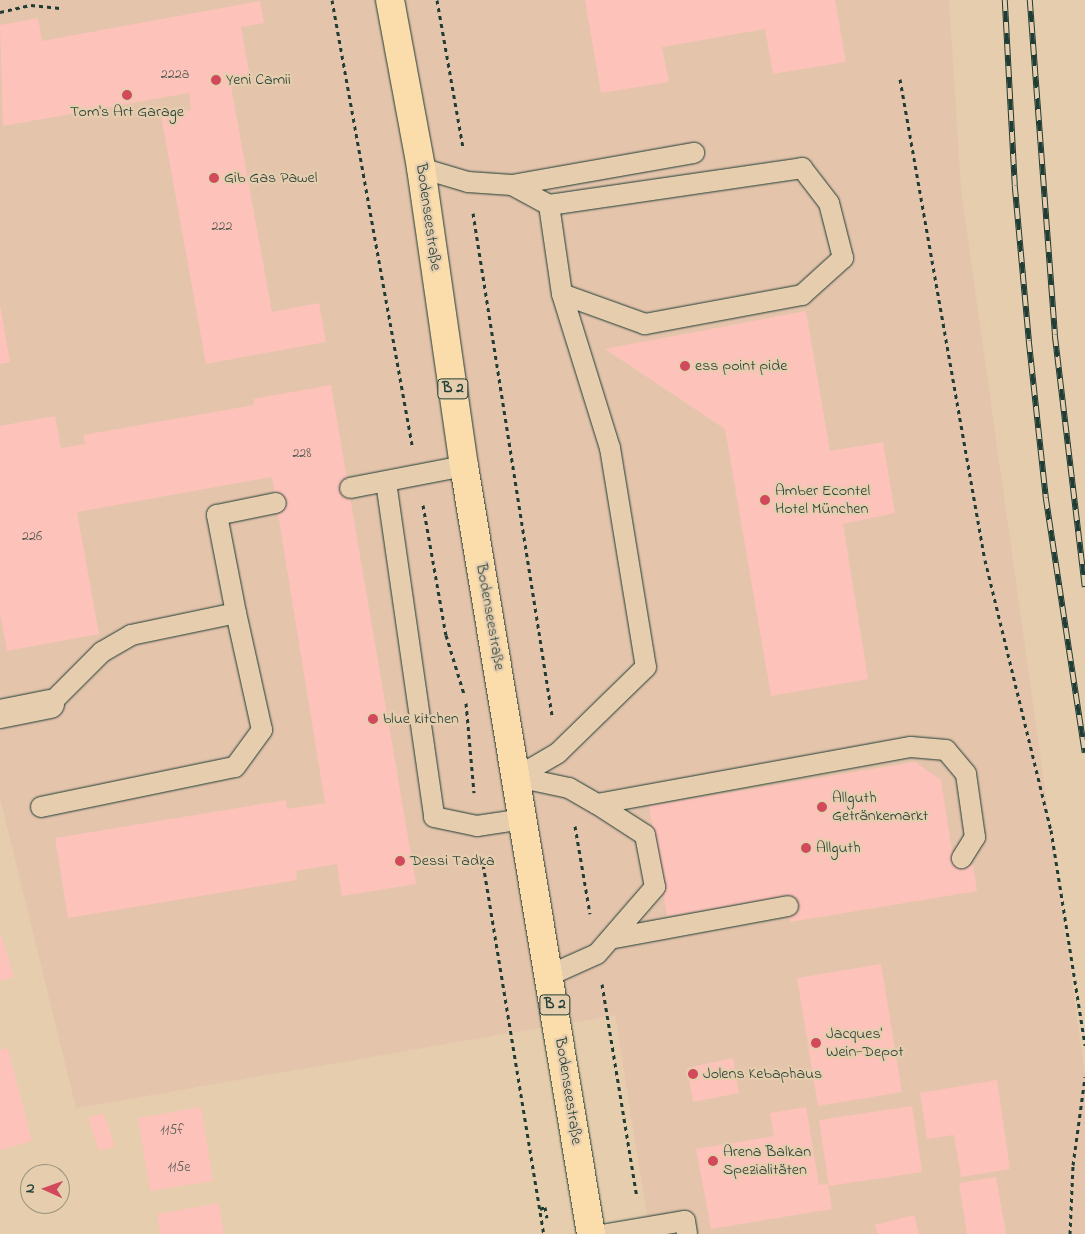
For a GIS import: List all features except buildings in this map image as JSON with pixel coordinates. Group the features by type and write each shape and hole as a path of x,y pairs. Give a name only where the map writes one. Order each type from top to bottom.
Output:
{"main road":[{"name":"Bodenseestraße","path":"390,0 421,168 464,466 518,777 591,1234"}],"street":[{"path":"0,714 50,704"}],"lane":[{"path":"421,168 468,182 512,185 694,153"},
{"path":"512,185 548,205 802,168 829,203 843,258 802,295 645,324 562,294"},
{"path":"518,777 558,753 646,667 610,448 562,294 548,205"},
{"path":"350,488 464,466"},
{"path":"386,482 434,817 477,826 524,819"},
{"path":"41,807 236,767 262,730 236,614 217,515 276,503"},
{"path":"50,704 102,652 130,635 236,614"},
{"path":"597,804 911,748 946,750 966,774 975,837 962,858"},
{"path":"518,777 569,788 645,835 655,887 614,938 597,954 550,975"},
{"path":"614,938 788,906"},
{"path":"607,1234 684,1221 687,1234"}],"path":[{"path":"332,0 393,354 418,474 446,635 465,695 477,826 544,1234"},
{"path":"437,0 468,182 558,753"},
{"path":"0,12 31,5 60,8"},
{"path":"900,79 985,560 1051,830 1085,1045"},
{"path":"569,788 643,1228"},
{"path":"1070,1234 1073,1165 1085,1077"},
{"path":"540,1209 546,1207 547,1218"}],"shaded area":[{"path":"0,0 949,0 961,189 1085,1075 1085,1234 650,1234 615,1015 76,1108 0,798"}],"railway":[{"path":"1005,0 1015,186 1029,341 1046,498 1085,753"},
{"path":"1030,0 1055,335 1085,587"}],"place":[{"name":"Yeni Camii","path":"216,80"},
{"name":"Tom's Art Garage","path":"127,95"},
{"name":"Gib Gas Pawel","path":"214,178"},
{"name":"ess point pide","path":"685,366"},
{"name":"Amber Econtel Hotel München","path":"765,500"},
{"name":"blue kitchen","path":"373,719"},
{"name":"Allguth Getränkemarkt","path":"822,807"},
{"name":"Allguth","path":"806,848"},
{"name":"Dessi Tadka","path":"400,861"},
{"name":"Jacques' Wein-Depot","path":"816,1043"},
{"name":"Jolens Kebaphaus","path":"693,1074"},
{"name":"Arena Balkan Spezialitäten","path":"713,1161"}]}
